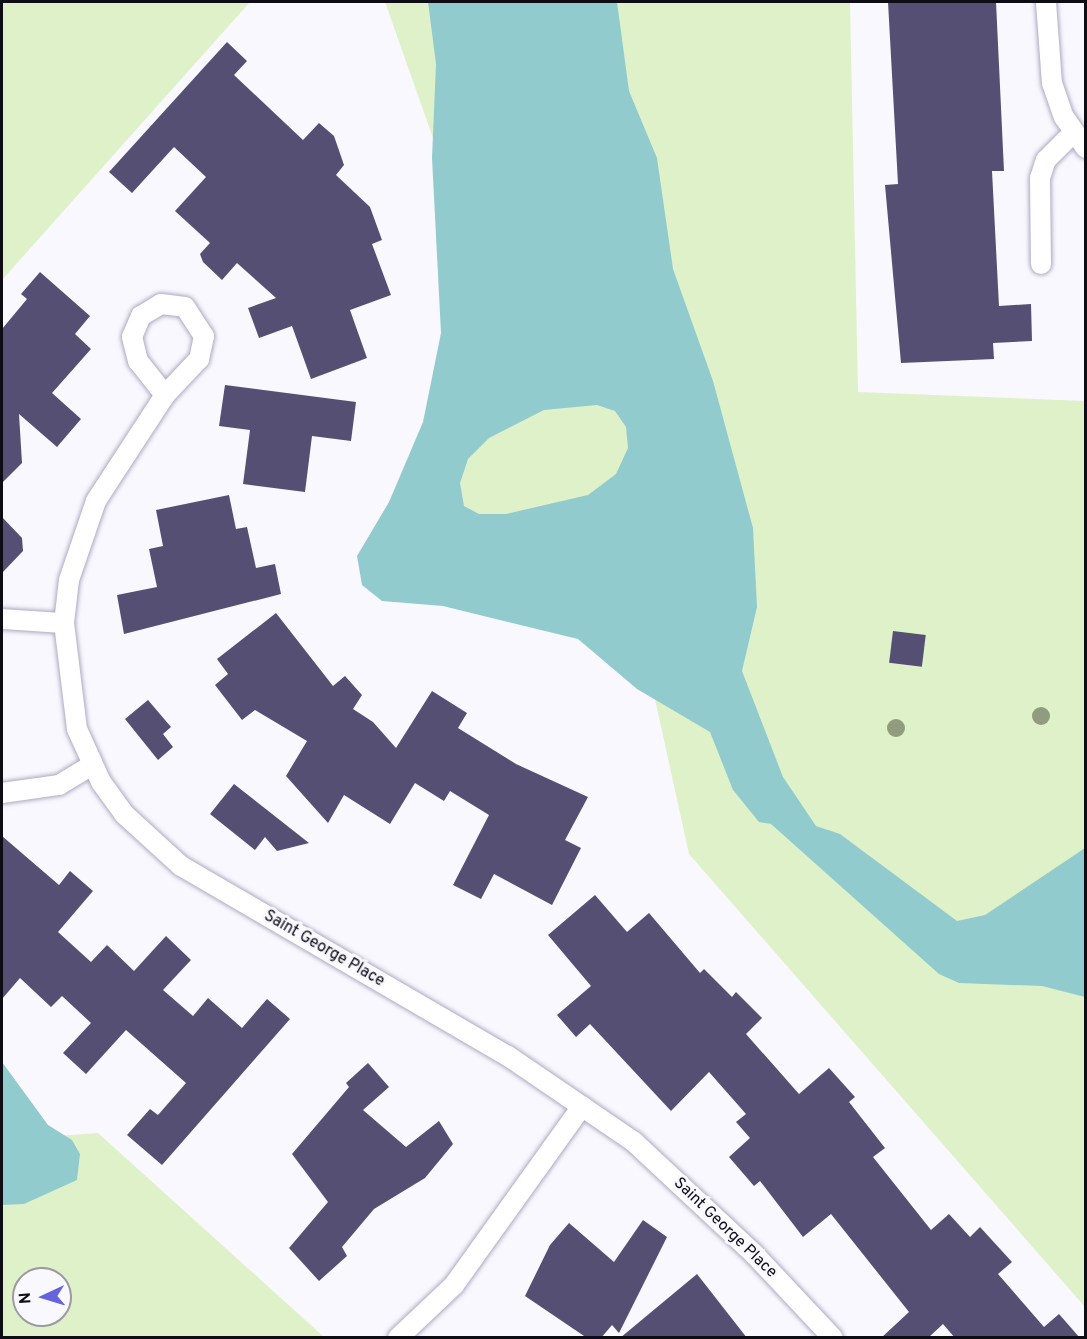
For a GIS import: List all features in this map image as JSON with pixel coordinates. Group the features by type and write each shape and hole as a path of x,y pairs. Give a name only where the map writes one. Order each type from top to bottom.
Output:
{"street":[{"path":"1041,264 1040,178 1046,160 1079,141 1052,83 1046,2"},
{"name":"Saint George Place","path":"165,395 138,360 132,338 141,316 173,304 201,324 204,348 165,395 96,501 69,580 64,622 69,692 92,765 124,814 181,866 508,1056 643,1150 754,1254 833,1338"},
{"path":"2,619 64,622"},
{"path":"2,793 50,788 92,765"},
{"path":"398,1338 454,1285 582,1106"}],"green space":[{"path":"2,2 250,2 2,280"},
{"path":"385,2 850,2 858,392 1085,401 1085,1307 689,854 647,663 442,491 463,223"},
{"path":"98,1133 324,1337 2,1338 2,1140"}],"water":[{"path":"428,2 617,2 629,91 657,158 673,269 713,381 753,528 757,607 742,671 783,777 816,826 840,834 957,921 985,915 1085,848 1085,997 1042,986 959,983 939,974 771,824 759,822 733,790 710,732 637,689 578,639 443,606 382,601 362,585 357,556 389,502 423,422 441,333 432,158 436,64","holes":["597,405 615,411 626,427 628,448 616,474 588,495 506,514 479,514 464,506 460,483 468,459 489,438 544,410"]},
{"path":"2,1062 48,1125 72,1140 80,1154 77,1180 24,1204 2,1205"}],"building":[{"path":"888,2 996,2 1004,171 992,171 999,306 1031,304 1032,341 993,343 994,359 901,363 885,185 898,184"},
{"path":"227,42 247,61 234,75 303,140 319,123 334,136 344,165 336,175 370,207 382,240 372,244 391,295 350,310 367,358 311,379 292,326 259,338 248,308 276,298 237,263 222,280 203,262 200,254 210,243 175,211 206,177 174,147 132,193 109,172"},
{"path":"40,272 90,316 75,334 91,349 52,393 81,419 57,447 19,414 22,463 2,483 2,329 27,299 21,294"},
{"path":"225,385 356,402 351,441 312,436 305,492 243,484 250,430 219,426"},
{"path":"229,495 236,529 247,527 256,568 275,564 281,594 124,634 117,595 157,587 149,549 163,546 156,510"},
{"path":"2,517 22,538 23,551 2,573"},
{"path":"276,613 333,686 345,676 362,695 353,709 373,722 396,748 432,691 467,713 458,728 516,764 588,797 565,840 581,848 552,905 494,874 481,899 453,885 489,815 450,791 444,801 415,783 390,824 344,795 328,823 286,776 307,741 255,710 242,720 215,685 228,674 217,659"},
{"path":"893,631 926,635 922,667 889,663"},
{"path":"148,700 171,727 163,734 173,747 158,760 125,719"},
{"path":"234,784 309,843 277,851 265,837 255,850 210,814"},
{"path":"2,836 59,885 70,871 93,891 58,932 91,962 107,945 134,971 166,936 191,960 163,990 193,1016 208,998 242,1028 267,999 290,1019 162,1165 127,1135 150,1109 158,1115 186,1083 126,1030 86,1074 63,1053 91,1023 62,996 51,1007 20,978 2,999"},
{"path":"595,895 627,932 649,913 700,973 704,969 732,997 736,992 762,1018 746,1034 799,1094 829,1068 855,1097 849,1102 885,1148 873,1157 931,1230 949,1214 970,1237 980,1227 1012,1262 998,1274 1044,1327 1059,1314 1080,1338 955,1338 943,1324 928,1338 881,1338 909,1312 831,1214 803,1237 760,1181 754,1186 729,1157 750,1138 736,1122 746,1114 709,1072 671,1111 590,1024 576,1037 557,1015 591,986 548,935"},
{"path":"368,1063 389,1087 363,1110 406,1147 439,1121 453,1144 425,1178 374,1209 342,1247 347,1256 319,1281 289,1248 328,1202 292,1154 349,1087 346,1083"},
{"path":"643,1220 667,1237 619,1333 612,1325 601,1338 587,1338 525,1296 550,1245 569,1223 614,1262"},
{"path":"697,1274 747,1338 620,1338"}]}
